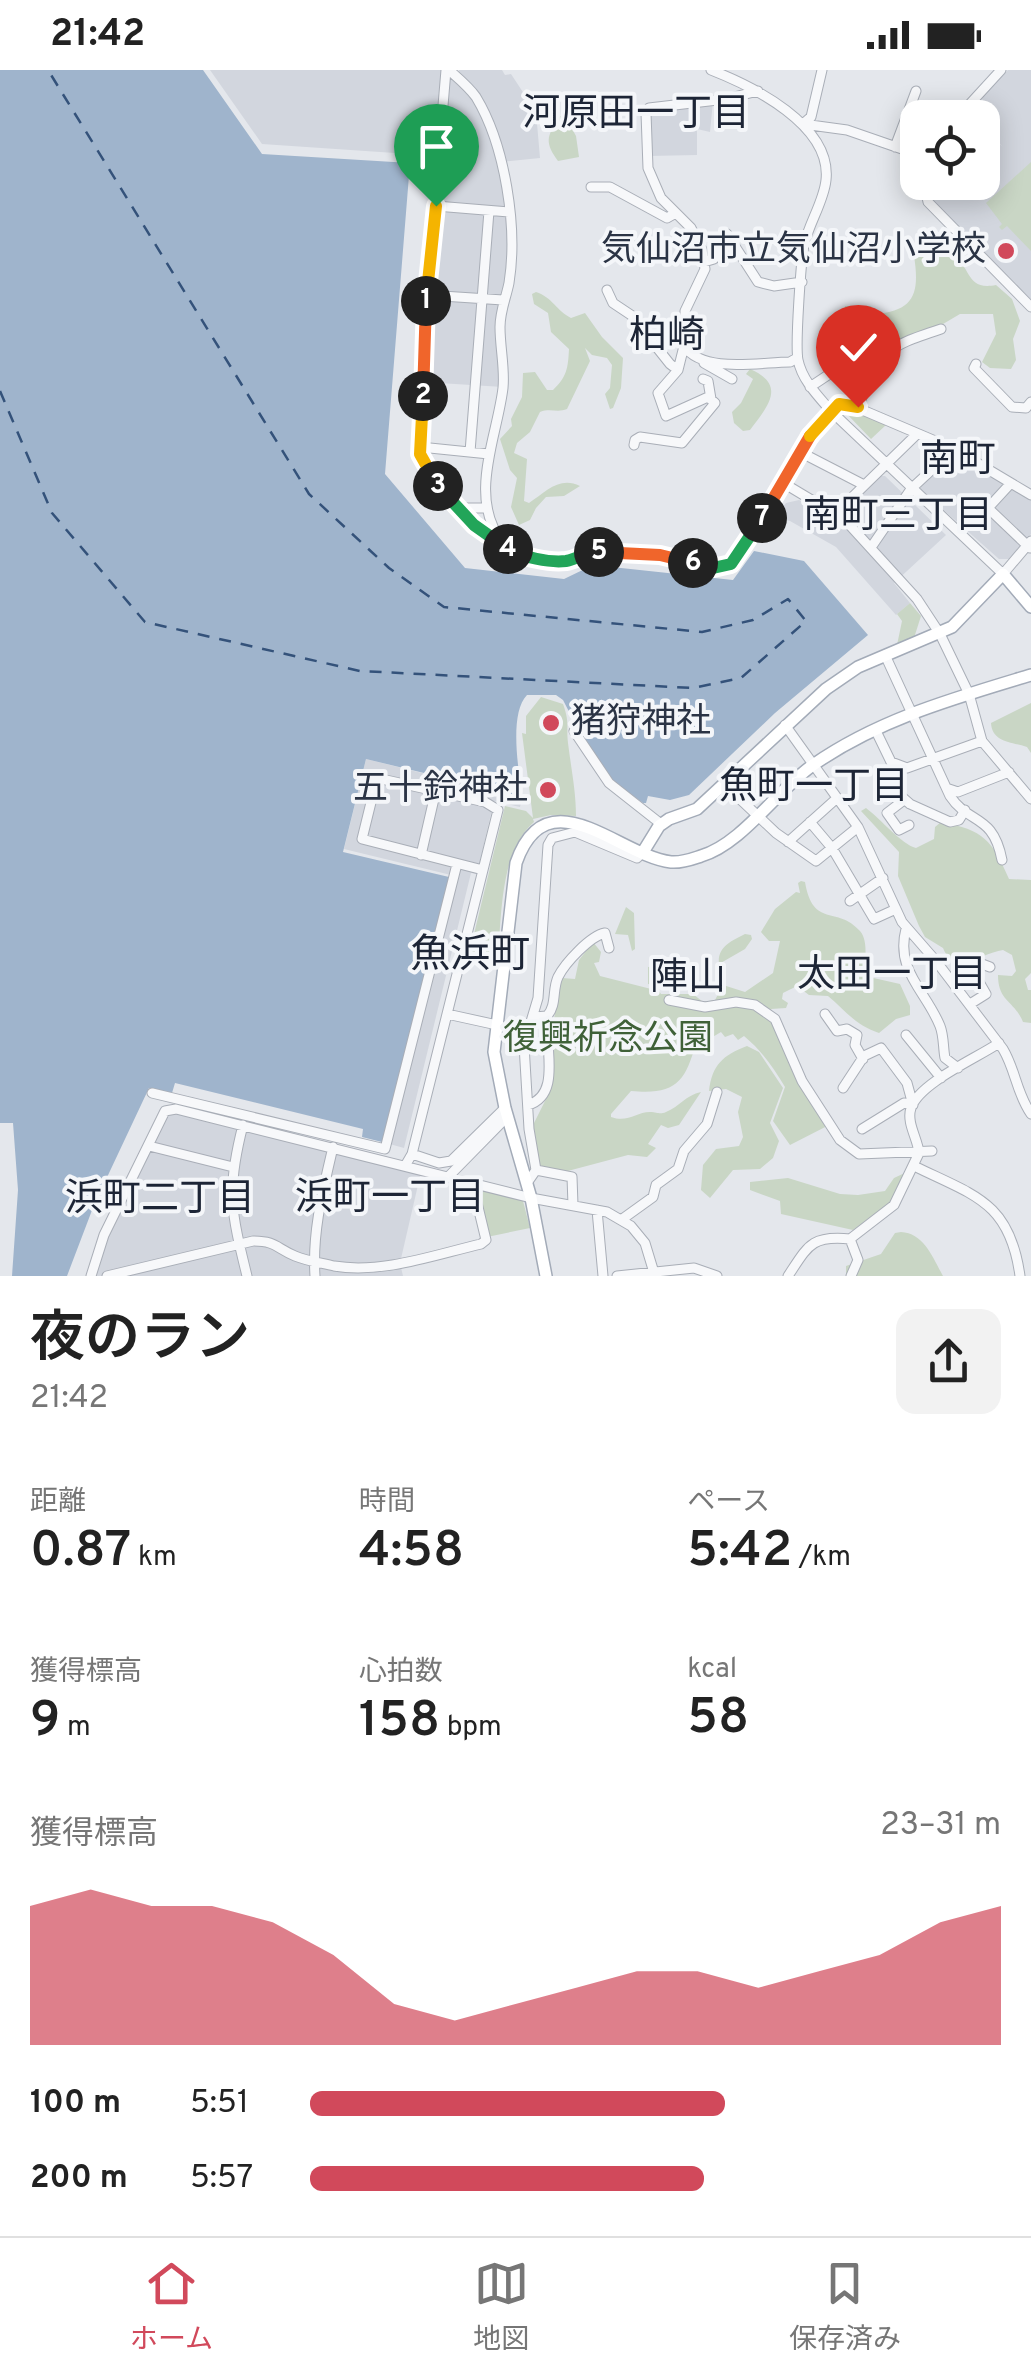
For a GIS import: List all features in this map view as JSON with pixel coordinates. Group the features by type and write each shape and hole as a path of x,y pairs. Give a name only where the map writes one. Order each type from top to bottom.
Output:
{"main road":[{"path":"642,852 661,824 697,809 826,689 858,666 940,634 964,618 1003,574 1031,606"},
{"path":"546,1276 532,1198 506,1112 494,1052 516,863 526,842 538,829 575,822 671,862 708,854 728,842 813,765 875,729 912,712 1031,675"}],"street":[{"path":"448,70 426,295 420,454 430,477 492,540 520,556 568,561 588,551 660,555 722,568 737,556 785,484 800,452 839,404 858,407 954,449 1031,494"},
{"path":"448,70 474,94 496,141 512,231 500,327 503,387 486,468 487,508 498,538 510,550"},
{"path":"711,70 758,91 803,124 827,167 827,178 804,248 797,358 810,386 830,411 1003,574 1030,545 988,508 1011,482"},
{"path":"803,124 811,117 822,70"},
{"path":"974,100 1001,70"},
{"path":"634,445 640,437 670,443 688,439 701,416 716,403 704,399 666,416 658,393 678,370 684,346 685,311 702,280 704,262 691,228 662,198 648,168 649,108 758,91"},
{"path":"896,147 916,91"},
{"path":"803,124 847,130 900,147"},
{"path":"590,187 610,187 667,218 674,214"},
{"path":"928,200 1031,306"},
{"path":"436,206 509,212"},
{"path":"470,452 489,210"},
{"path":"704,262 714,258 721,237 727,234 758,282 774,286 802,282"},
{"path":"607,290 613,302 631,315 678,370"},
{"path":"426,295 504,300"},
{"path":"810,386 843,365 853,350 838,321"},
{"path":"858,407 875,366 886,352 896,344 941,329"},
{"path":"684,346 689,354 732,380"},
{"path":"702,360 790,362 797,358"},
{"path":"976,364 974,368 1012,407 1026,408 1031,402"},
{"path":"702,379 708,380 711,399"},
{"path":"836,514 917,434"},
{"path":"420,447 490,454"},
{"path":"872,546 911,489 954,449"},
{"path":"800,452 864,485"},
{"path":"785,484 836,514 872,546 917,599 940,634 969,694 982,741 1031,799"},
{"path":"457,508 487,508"},
{"path":"884,655 957,806 989,826 1002,860"},
{"path":"785,725 858,827 906,929 999,1043 1011,1063 1017,1093 1031,1114"},
{"path":"875,729 890,762 907,768 982,741"},
{"path":"574,731 609,784 661,824"},
{"path":"949,789 958,792 1008,772"},
{"path":"405,1166 412,1154 483,870 498,810 436,790 377,778 361,835 368,842 483,870"},
{"path":"724,784 755,815 816,861 858,827"},
{"path":"420,855 436,790"},
{"path":"894,790 904,800 950,822 958,820 965,810"},
{"path":"788,842 836,799"},
{"path":"904,800 887,813 899,830 909,825"},
{"path":"810,822 832,848 874,919 896,909"},
{"path":"528,1183 536,1170 524,1045 538,998 552,838 576,832 637,858 642,852"},
{"path":"152,1093 386,1149 457,864"},
{"path":"850,901 883,878"},
{"path":"906,929 907,973 940,1026 945,1058 958,1068"},
{"path":"534,1016 547,1016 552,1010 560,974 596,936 606,933 609,948"},
{"path":"970,1004 986,994 971,968 990,966"},
{"path":"669,1000 706,1007 736,1002 755,1005 776,1019 802,1080 840,1140 859,1154 932,1151"},
{"path":"447,1014 496,1025"},
{"path":"825,1014 837,1032 847,1029 857,1034 855,1045 862,1059"},
{"path":"906,1034 941,1078"},
{"path":"528,1105 537,1102 546,1089 548,1042"},
{"path":"912,1105 941,1078 999,1043"},
{"path":"788,1276 810,1244 826,1237 850,1239 894,1205 916,1167 919,1154 910,1123 908,1083 881,1048 862,1059 842,1088"},
{"path":"621,1220 653,1196 656,1185 678,1169 684,1151 707,1124 717,1092"},
{"path":"862,1129 904,1104 912,1105"},
{"path":"92,1276 104,1235 165,1111 176,1109 532,1198 597,1210 630,1226 645,1244 655,1274"},
{"path":"412,1154 439,1163 451,1161 506,1112"},
{"path":"448,1177 506,1112"},
{"path":"243,1125 230,1210 247,1276"},
{"path":"149,1146 234,1166"},
{"path":"315,1276 320,1206 334,1147"},
{"path":"916,1167 982,1201 1004,1219 1020,1276"},
{"path":"536,1170 572,1177 573,1205"},
{"path":"107,1276 144,1272 238,1242 272,1241 294,1256 337,1266 392,1265 481,1244 486,1240 472,1182"},
{"path":"597,1210 602,1276"},
{"path":"850,1239 858,1260 851,1276"},
{"path":"617,1276 694,1268 718,1276"}],"shaded area":[{"path":"210,70 449,70 459,75 459,70 502,70 505,75 511,74 536,112 540,158 501,162 512,231 503,300 503,387 423,382 439,156 262,144"},
{"name":"気仙沼市立気仙沼小学校","path":"1008,70 1031,70 1031,301 931,201 1000,200 1000,100 982,98"},
{"path":"713,101 710,132 697,129 697,155 648,156 649,108"},
{"path":"957,457 1031,499 1031,534 1009,559 999,559 921,490 921,485"},
{"path":"880,476 885,476 946,535 894,583 910,603 896,615 836,547 790,521 774,518 786,503 799,500 837,520"},
{"path":"366,759 522,798 520,807 494,801 477,874 471,873 404,1148 386,1143 451,875 344,849"},
{"path":"176,1109 421,1172 400,1263 403,1276 91,1276 165,1111"}],"green space":[{"path":"560,116 565,116 576,136 579,157 558,161 550,148 550,133"},
{"path":"1031,162 1031,251 1007,226 1002,230 999,227 1002,224 986,203 1000,200 1000,190"},
{"path":"928,245 958,260 974,281 996,285 1012,299 1020,321 1013,339 1016,360 1011,369 990,368 982,362 996,334 993,314 960,314 895,341 876,354 854,334 845,306 871,306 875,314 906,304 915,290 914,256"},
{"path":"536,292 571,318 585,313 623,358 621,388 610,409 605,394 610,388 612,365 607,358 592,355 585,348 590,361 567,409 540,412 514,453 527,459 524,501 529,503 559,484 580,486 564,496 546,497 530,520 519,525 511,507 517,478 510,470 500,439 512,426 511,419 522,397 523,373 535,372 547,390 553,390 564,376 569,356 569,349 551,332 548,313 534,304 532,294"},
{"path":"750,369 768,382 771,397 750,430 743,431 734,423 732,412 753,379 746,374"},
{"path":"847,409 886,425 871,439 845,412"},
{"path":"910,603 921,616 914,638 897,645 902,621 897,614"},
{"path":"541,697 563,704 565,710 576,816 533,819 508,870 497,968 467,963 505,806 526,811 533,818 522,733 526,734 526,716"},
{"path":"1031,703 1031,753 1027,747 999,738 991,723"},
{"path":"866,808 916,848 934,839 935,827 941,822 977,833 991,846 1009,879 1031,880 1031,973 1025,979 1031,990 1031,1023 1023,1022 999,984 998,975 1012,976 1016,971 1012,955 1003,950 970,961 954,961 943,948 925,937 898,876 899,852 861,811"},
{"name":"復興祈念公園","path":"801,881 805,882 814,906 860,931 869,977 900,984 910,1006 910,1015 896,1019 879,1033 857,1022 828,996 809,995 797,986 783,993 786,1008 771,1009 833,1123 790,1145 773,1121 785,1087 744,1036 738,1040 733,1034 725,1037 721,1032 696,1043 676,1084 658,1091 631,1091 611,1114 622,1119 645,1112 664,1113 701,1092 679,1125 661,1125 648,1144 656,1148 647,1157 628,1155 564,1172 543,1169 538,1163 531,1129 549,1093 550,1039 562,978 575,979 579,960 593,942 601,952 599,962 594,963 600,976 661,994 693,994 703,1002 715,1000 723,985 745,992 773,973 780,941 769,941 761,932 775,909 800,893"},
{"path":"626,907 634,913 632,951 628,935 615,934"},
{"path":"745,934 752,939 745,949 719,964 723,949"},
{"path":"671,964 681,972 676,979 665,979 665,987 648,984 648,967"},
{"path":"747,1046 759,1052 783,1088 770,1123 779,1141 773,1158 760,1169 733,1170 710,1198 701,1190 703,1165 716,1149 739,1146 743,1137 738,1112 742,1097 726,1089 709,1091 711,1082 720,1062"},
{"path":"909,1171 891,1202 853,1230 781,1214 780,1201 750,1190 750,1182 788,1178 840,1194 858,1195 885,1191 894,1178"},
{"path":"478,1189 523,1201 530,1228 487,1237"},
{"path":"895,1233 922,1242 943,1276 846,1276 846,1266 881,1254"}],"water":[{"path":"0,70 203,70 262,154 410,163 385,474 465,568 564,579 593,565 733,580 754,551 804,561 868,635 775,713 689,795 670,800 648,796 643,803 614,782 563,700 556,695 527,695 521,703 516,743 523,797 366,759 343,852 449,877 382,1142 362,1137 363,1129 175,1083 172,1093 149,1088 94,1205 67,1276 12,1276 18,1190 13,1123 0,1123"}],"ferry route":[{"path":"0,391 52,513 145,622 360,671 693,688 741,678 806,621 788,599 753,620 702,632 444,607 389,568 309,494 48,70"}],"place":[{"name":"気仙沼市立気仙沼小学校","path":"1006,251"},
{"name":"猪狩神社","path":"551,723"},
{"name":"五十鈴神社","path":"548,790"}],"district":[{"name":"河原田一丁目","path":"636,115"},
{"name":"柏崎","path":"667,337"},
{"name":"南町","path":"958,461"},
{"name":"南町三丁目","path":"898,517"},
{"name":"魚町一丁目","path":"814,788"},
{"name":"魚浜町","path":"470,957"},
{"name":"太田一丁目","path":"892,976"},
{"name":"陣山","path":"688,979"},
{"name":"浜町一丁目","path":"390,1199"},
{"name":"浜町二丁目","path":"160,1200"}],"route":[{"path":"436,206 426,295 420,454 430,477 457,508 492,540 520,556 568,561 588,551 660,555 722,568 731,564 785,484 814,429 839,404 858,407"}]}
